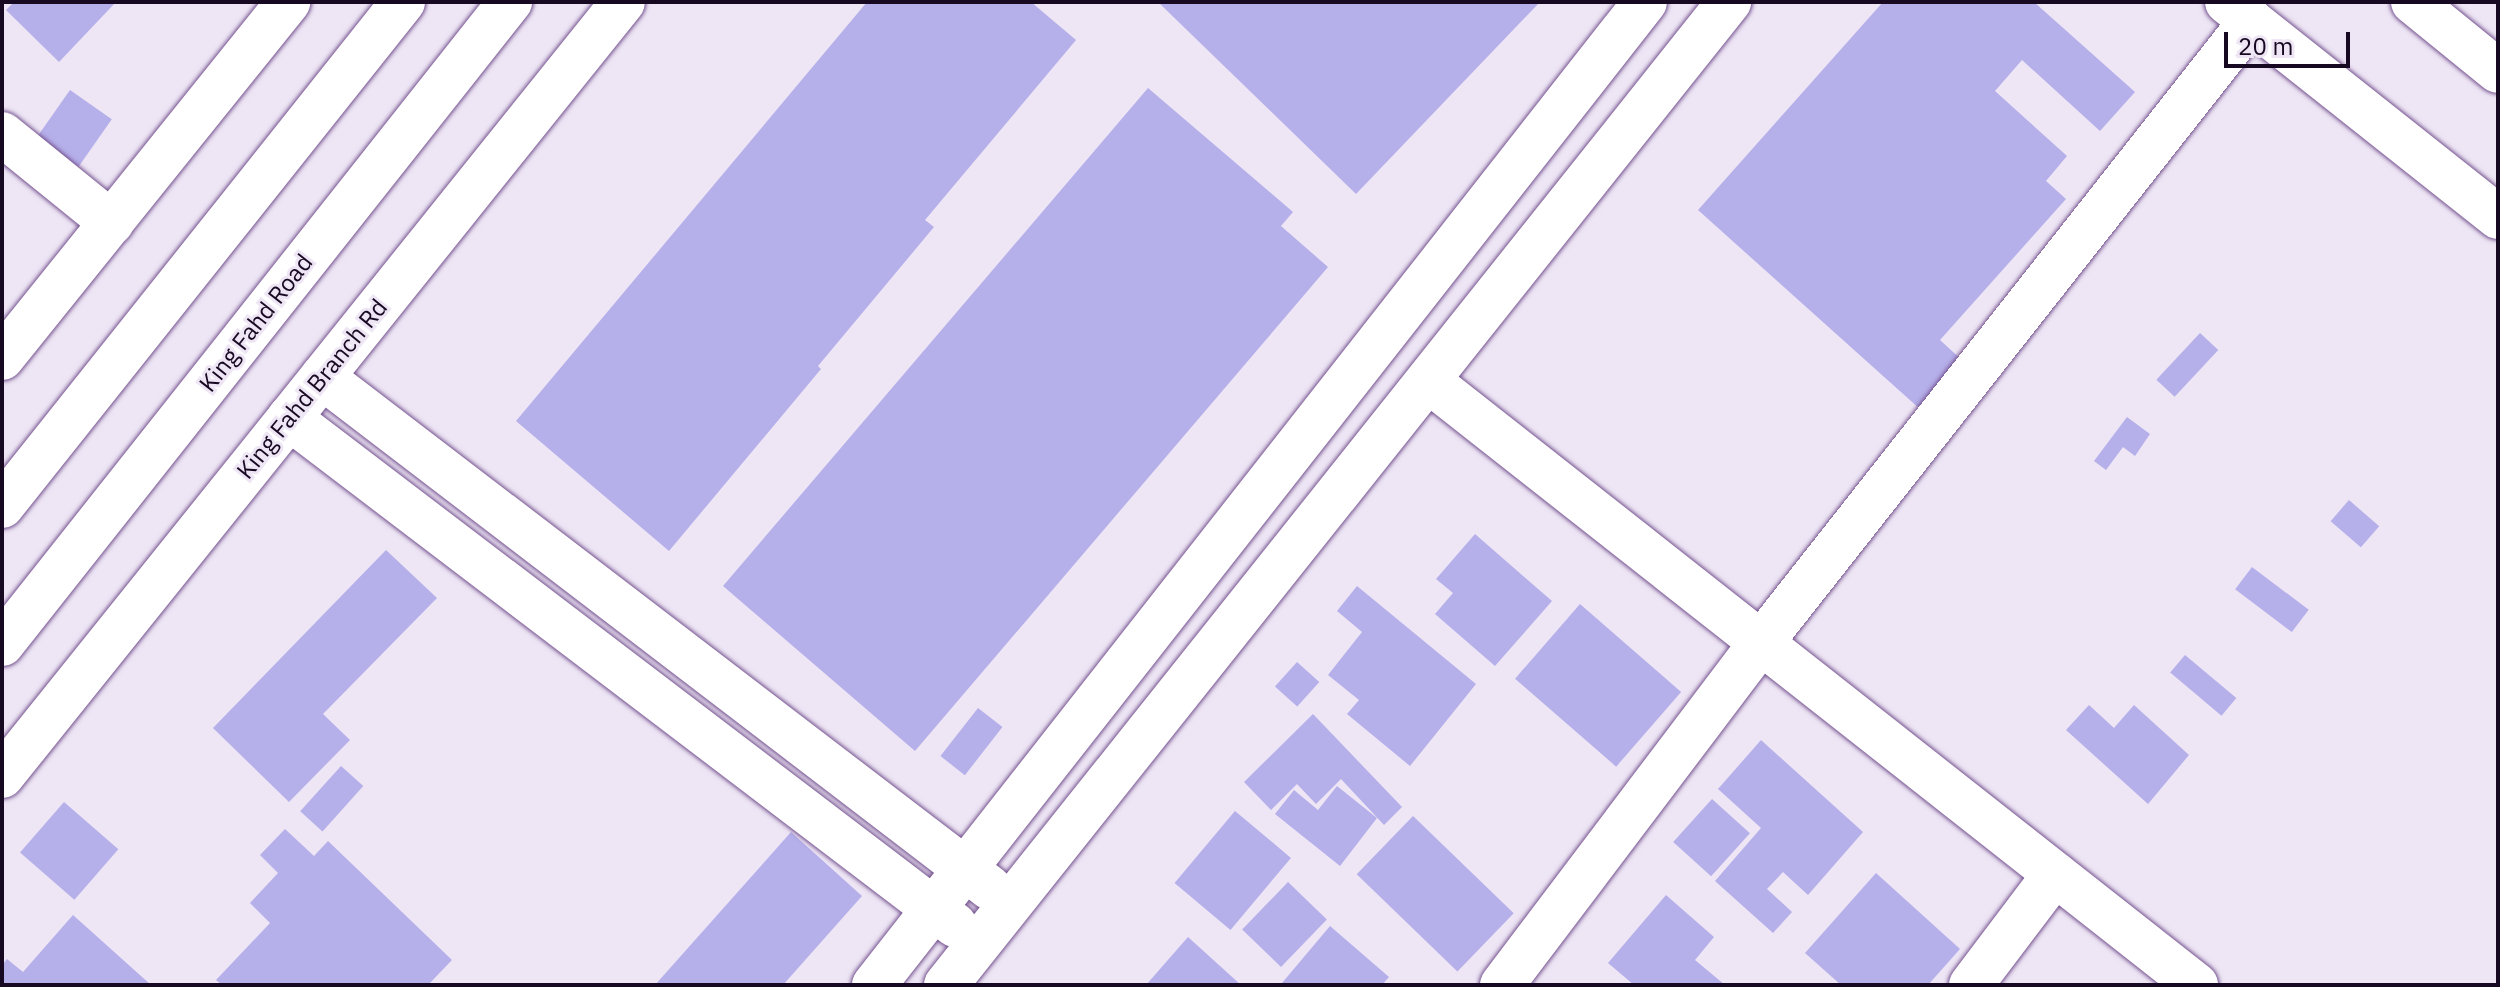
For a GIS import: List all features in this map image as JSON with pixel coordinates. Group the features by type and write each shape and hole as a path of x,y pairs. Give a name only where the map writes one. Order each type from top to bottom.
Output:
{"main road":[{"path":"2,358 288,2"},
{"path":"2,506 403,2"},
{"name":"King Fahd Road","path":"2,644 510,2"},
{"name":"King Fahd Branch Rd","path":"2,776 623,2"},
{"path":"874,985 1645,2"},
{"path":"946,985 1430,382 1729,2"},
{"path":"2413,2 2498,71"},
{"path":"1502,985 2239,12 2498,217"},
{"path":"2,134 112,223"},
{"path":"322,377 1011,904"},
{"path":"1430,382 2196,985"},
{"path":"289,418 979,943"},
{"path":"1971,985 2055,874"}],"building":[{"path":"14,2 116,2 59,62 6,10"},
{"path":"867,2 1031,2 1076,40 925,220 934,227 818,366 821,369 669,551 516,421"},
{"path":"1158,2 1540,2 1356,194"},
{"path":"1883,2 2034,2 2135,92 2100,131 2022,60 1995,91 2067,156 2046,181 2066,199 1940,340 1964,362 1921,410 1698,210"},
{"path":"1148,88 1293,212 1281,226 1328,267 915,751 723,586"},
{"path":"70,90 112,119 79,167 37,138"},
{"path":"2200,333 2218,350 2175,397 2156,380"},
{"path":"2127,417 2150,434 2135,456 2123,447 2106,470 2094,461"},
{"path":"2349,500 2379,526 2361,547 2331,521"},
{"path":"1475,534 1552,601 1495,666 1435,614 1453,593 1436,579"},
{"path":"386,550 437,598 323,714 350,740 289,802 213,728"},
{"path":"2252,567 2309,610 2292,632 2235,589"},
{"path":"1357,586 1476,684 1410,766 1347,714 1359,700 1328,675 1362,632 1337,611"},
{"path":"1580,604 1681,692 1616,767 1515,679"},
{"path":"2185,655 2236,698 2222,716 2170,673"},
{"path":"1297,662 1319,682 1297,707 1275,687"},
{"path":"2089,705 2114,728 2134,705 2189,755 2148,804 2066,730"},
{"path":"978,708 1002,727 965,775 940,756"},
{"path":"1313,714 1402,807 1384,825 1341,779 1316,804 1297,784 1271,810 1244,782"},
{"path":"1761,740 1863,832 1808,895 1783,872 1767,889 1792,912 1773,933 1715,881 1761,828 1718,789"},
{"path":"341,766 363,786 322,831 300,811"},
{"path":"1337,786 1377,818 1340,866 1275,814 1294,790 1318,810"},
{"path":"1712,799 1750,833 1711,876 1673,842"},
{"path":"64,802 118,849 74,900 20,853"},
{"path":"1235,811 1291,858 1230,930 1175,883"},
{"path":"1413,816 1514,913 1457,972 1357,874"},
{"path":"285,829 314,856 328,841 452,960 428,985 222,985 216,980 270,923 250,903 278,873 260,855"},
{"path":"791,832 862,896 783,985 655,985"},
{"path":"1876,873 1960,949 1928,985 1841,985 1805,953"},
{"path":"1288,882 1327,920 1281,967 1242,929"},
{"path":"1666,895 1714,937 1695,960 1725,985 1634,985 1608,963"},
{"path":"73,915 151,985 2,985 2,965 7,959 23,972"},
{"path":"1330,926 1389,977 1382,985 1282,983"},
{"path":"1188,937 1241,985 1146,985"}]}
